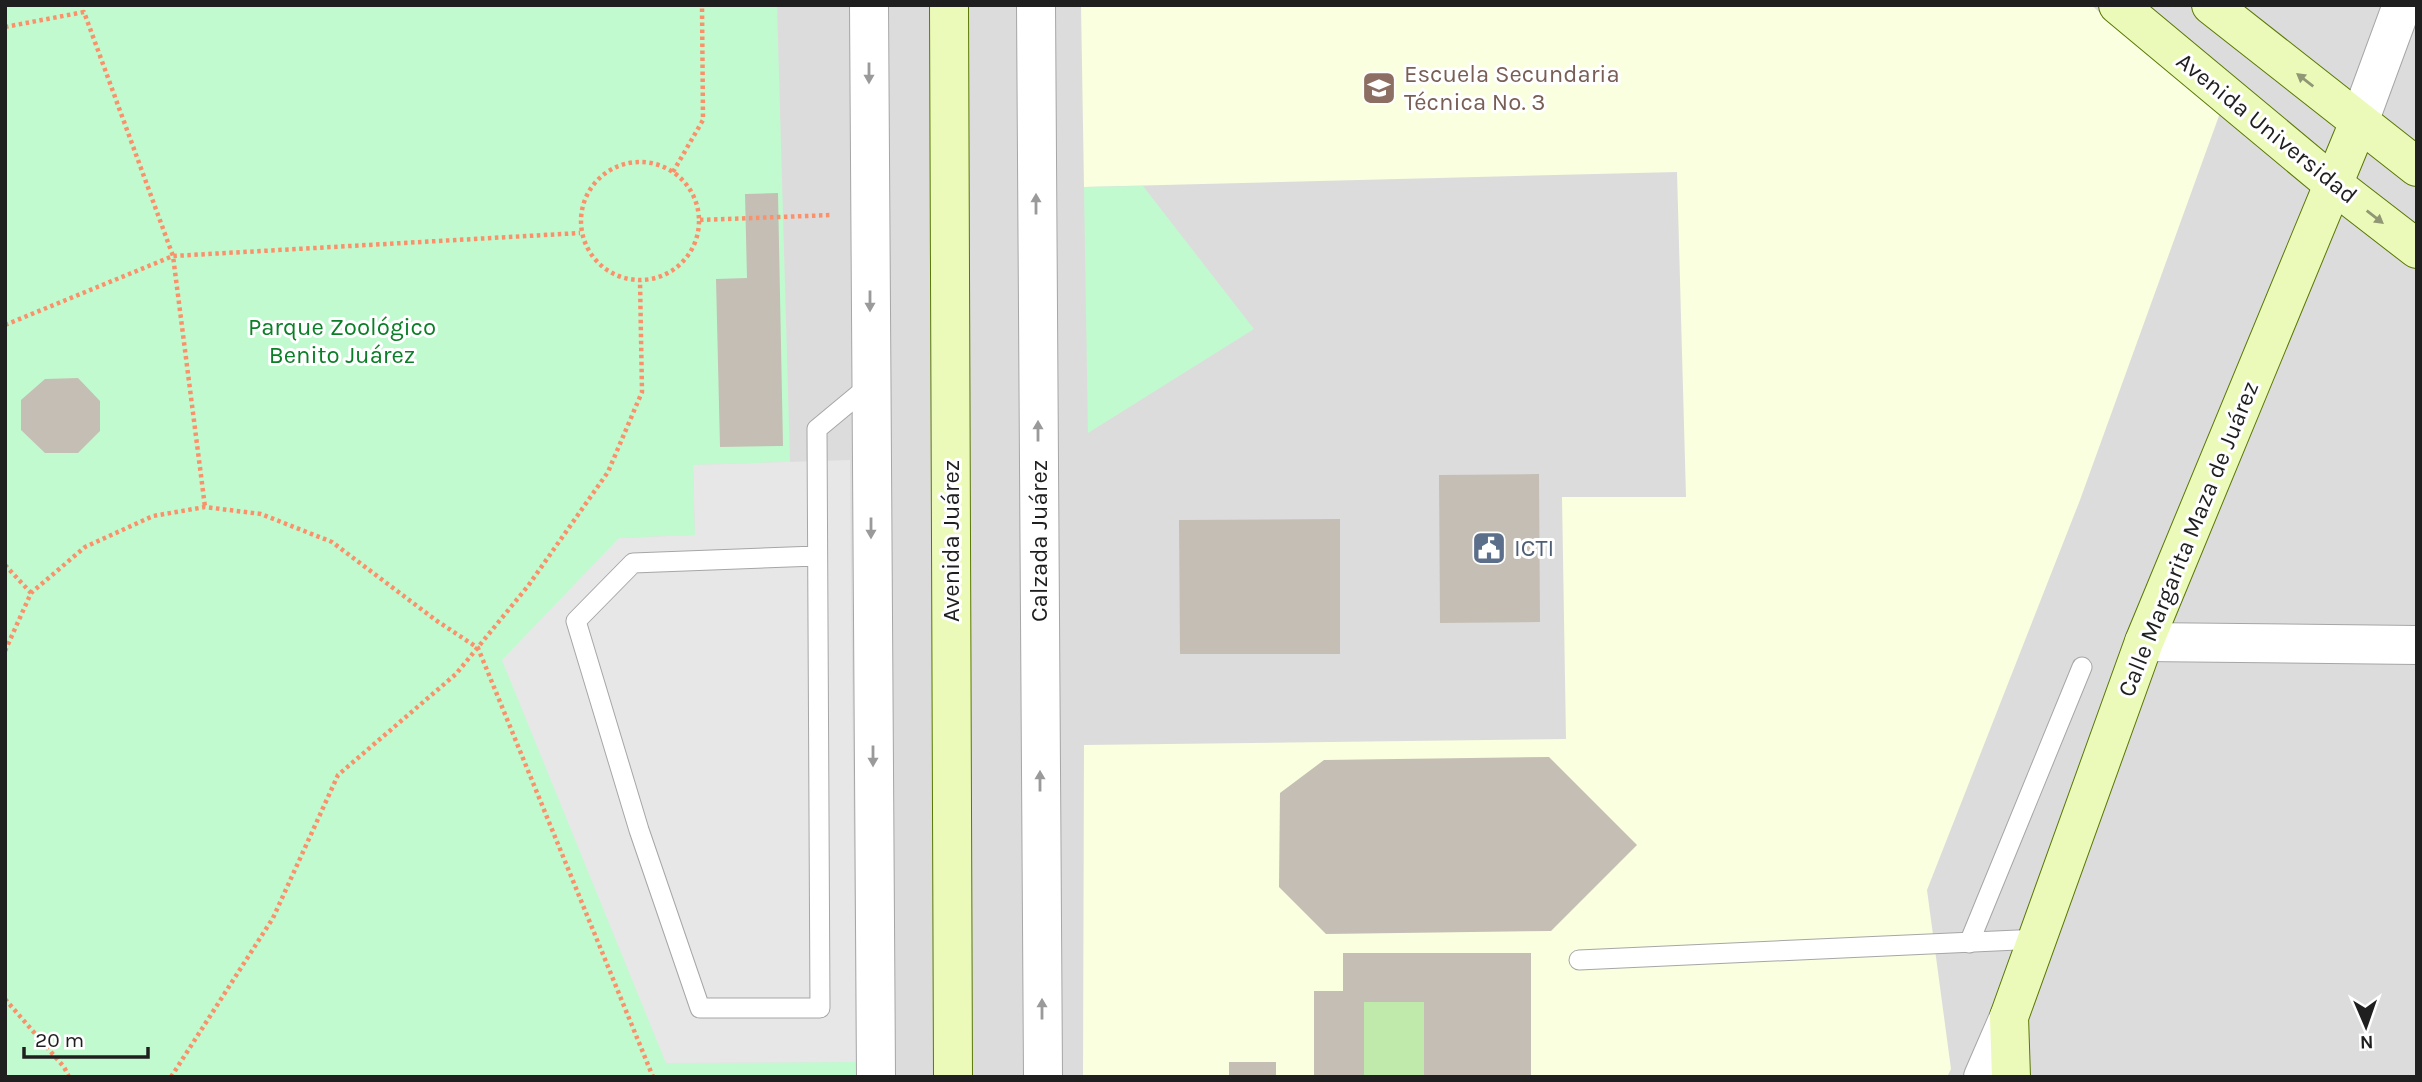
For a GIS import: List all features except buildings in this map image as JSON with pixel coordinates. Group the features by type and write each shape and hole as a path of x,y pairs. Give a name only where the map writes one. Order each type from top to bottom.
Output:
{"street":[{"path":"869,5 876,1077"},
{"name":"Avenida Juárez","path":"949,5 953,1077"},
{"name":"Calzada Juárez","path":"1036,5 1043,1077"},
{"name":"Avenida Universidad","path":"2118,5 2333,184 2417,249"},
{"path":"2211,5 2417,167"},
{"name":"Calle Margarita Maza de Juárez","path":"1983,1077 2009,1017 2144,642 2359,122 2402,5"},
{"path":"2144,642 2417,645"},
{"path":"2009,1017 2011,1077"}],"lane":[{"path":"816,556 633,563 576,621 639,830 700,1008 820,1008 817,429 870,385"},
{"path":"1969,943 2082,667"},
{"path":"1579,960 2037,939"}],"path":[{"path":"673,172 703,120 702,5"},
{"path":"5,27 84,12 173,256 205,507"},
{"path":"635,161 655,163 673,172 687,184 696,202 700,220 697,239 689,256 676,269 658,278 640,281 619,278 601,267 588,252 580,233 580,212 586,194 598,178 615,166 635,161"},
{"path":"700,220 869,214"},
{"path":"5,325 173,256 580,233"},
{"path":"171,1077 273,918 338,775 456,674 528,586 608,472 642,392 640,281"},
{"path":"5,651 31,593 85,547 153,516 205,507 261,514 332,542 437,621 478,648 653,1077"},
{"path":"5,565 31,593"},
{"path":"5,999 64,1067 69,1077"}],"shaded area":[{"path":"5,5 2417,5 2417,1077 5,1077"},
{"path":"1081,5 2091,5 2220,113 2080,500 1927,890 1951,1069 1947,1077 1083,1077 1084,745 1566,739 1562,497 1686,497 1677,172 1084,187"},
{"path":"850,460 856,1062 666,1063 502,660 619,538 695,535 693,465"}],"green space":[{"name":"Parque Zoológico Benito Juárez","path":"5,5 777,5 790,462 693,465 695,535 619,538 666,1063 856,1062 857,1077 5,1077"},
{"path":"1143,186 1254,329 1088,433 1084,187"},
{"path":"1364,1002 1424,1002 1424,1077 1364,1077"}],"place":[{"name":"Escuela Secundaria Técnica No. 3","path":"1379,88"},
{"name":"ICTI","path":"1489,548"}]}
